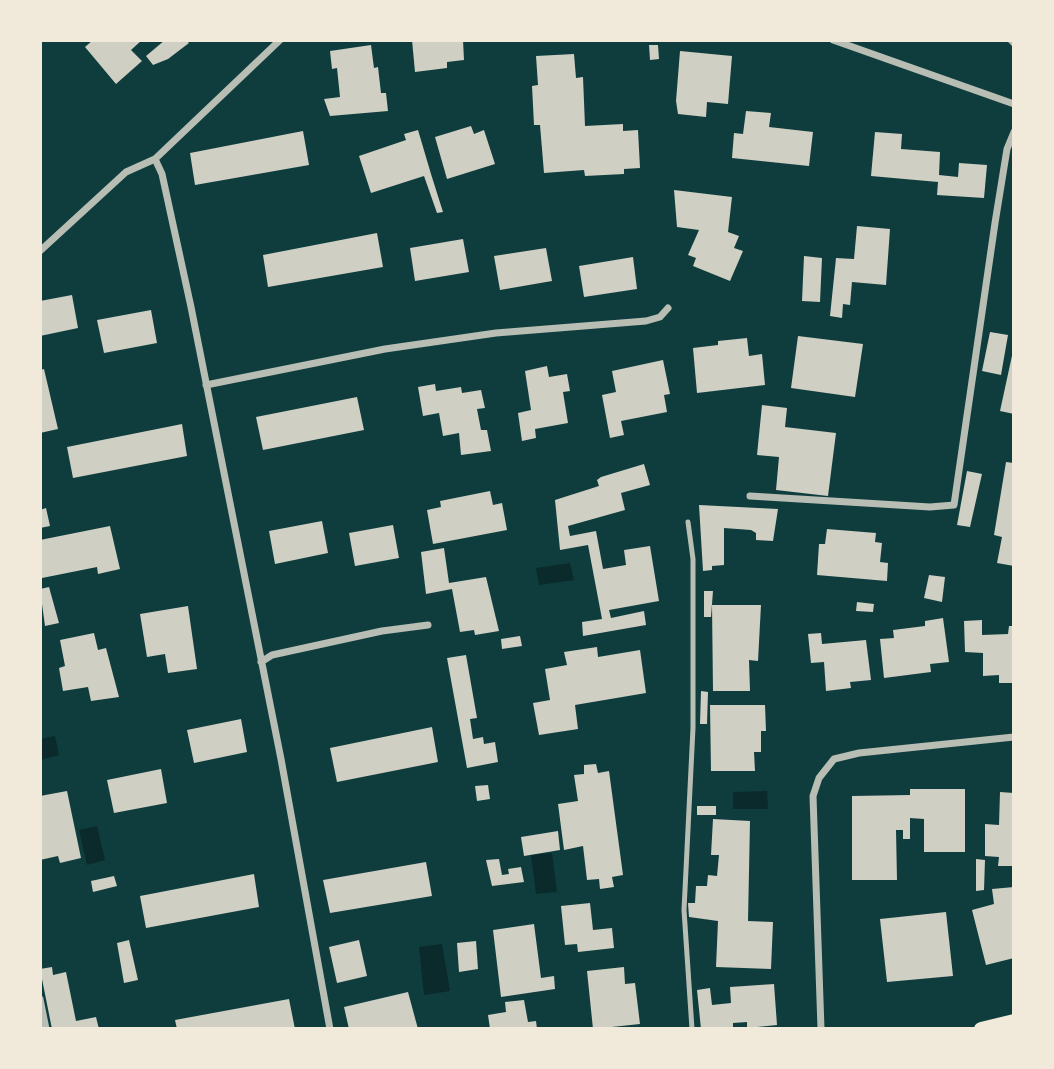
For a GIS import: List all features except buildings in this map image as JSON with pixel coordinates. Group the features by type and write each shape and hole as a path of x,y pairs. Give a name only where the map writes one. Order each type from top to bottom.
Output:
{"main road":[{"path":"981,1029 1014,1021"}],"street":[{"path":"40,251 126,172 155,159 280,40"},
{"path":"833,40 1014,104"},
{"path":"750,496 930,507 954,505 995,223 1007,149 1014,132"},
{"path":"155,159 162,174 206,385 330,1029"},
{"path":"206,385 386,349 495,333 646,321 660,317 668,309"},
{"path":"261,662 285,652 382,631 428,625"},
{"path":"821,1029 813,796 820,778 834,760 859,753 1014,737"},
{"path":"40,999 46,1029"}],"lane":[{"path":"688,522 693,559 693,728 684,911 692,1029"}],"water":[{"path":"570,563 574,580 539,585 536,568"},
{"path":"55,736 59,755 40,760 40,739"},
{"path":"767,791 768,809 733,809 733,792"},
{"path":"97,826 105,860 87,865 79,830"},
{"path":"552,853 557,892 536,894 531,855"},
{"path":"442,944 450,991 424,995 419,947"}]}
